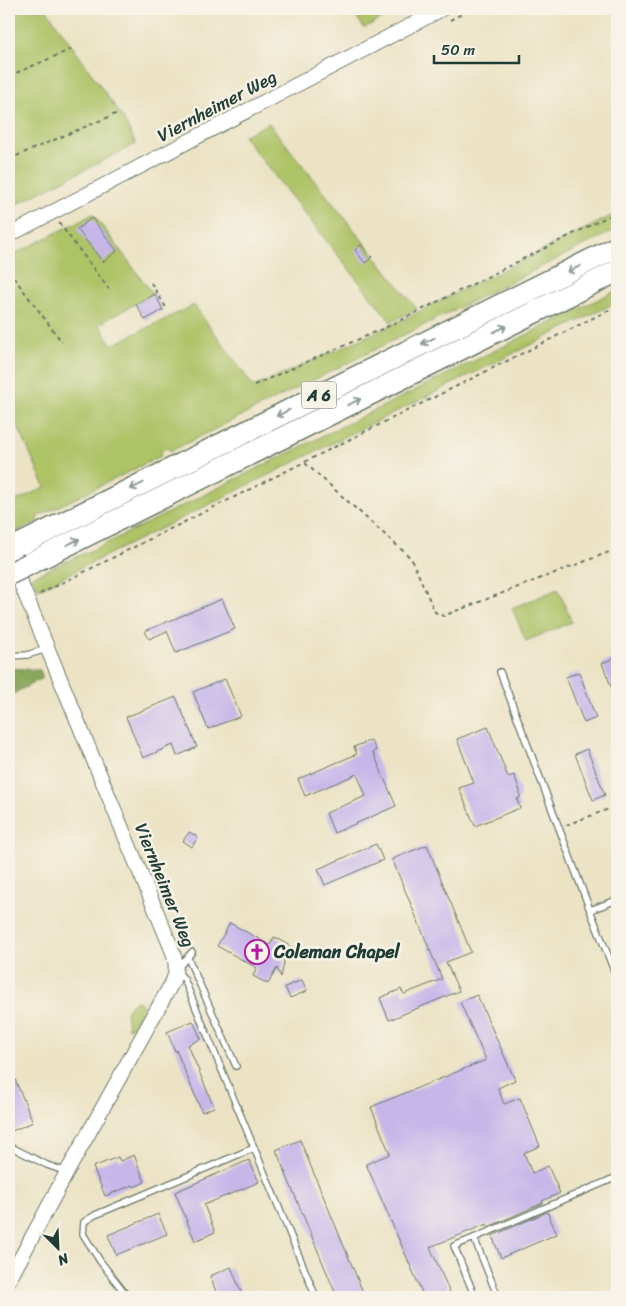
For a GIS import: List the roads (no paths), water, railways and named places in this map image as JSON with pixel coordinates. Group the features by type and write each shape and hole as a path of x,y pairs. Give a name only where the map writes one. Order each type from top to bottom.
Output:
{"highway":[{"name":"A 6","path":"13,549 617,247"},
{"name":"A 6","path":"9,574 617,271"}],"street":[{"name":"Viernheimer Weg","path":"9,235 442,9"},
{"name":"Viernheimer Weg","path":"9,1280 172,981 176,970 172,949 28,600 13,549"}],"lane":[{"path":"9,656 26,655 48,649"},
{"path":"500,672 558,828 617,978"},
{"path":"590,910 617,900"},
{"path":"236,1066 190,955 176,970 184,979 316,1297"},
{"path":"9,1146 67,1172"},
{"path":"128,1297 100,1261 83,1234 84,1222 103,1212 254,1148"},
{"path":"475,1297 454,1246 617,1177"},
{"path":"474,1238 498,1297"}],"place":[{"name":"Coleman Chapel","path":"257,952"}]}
